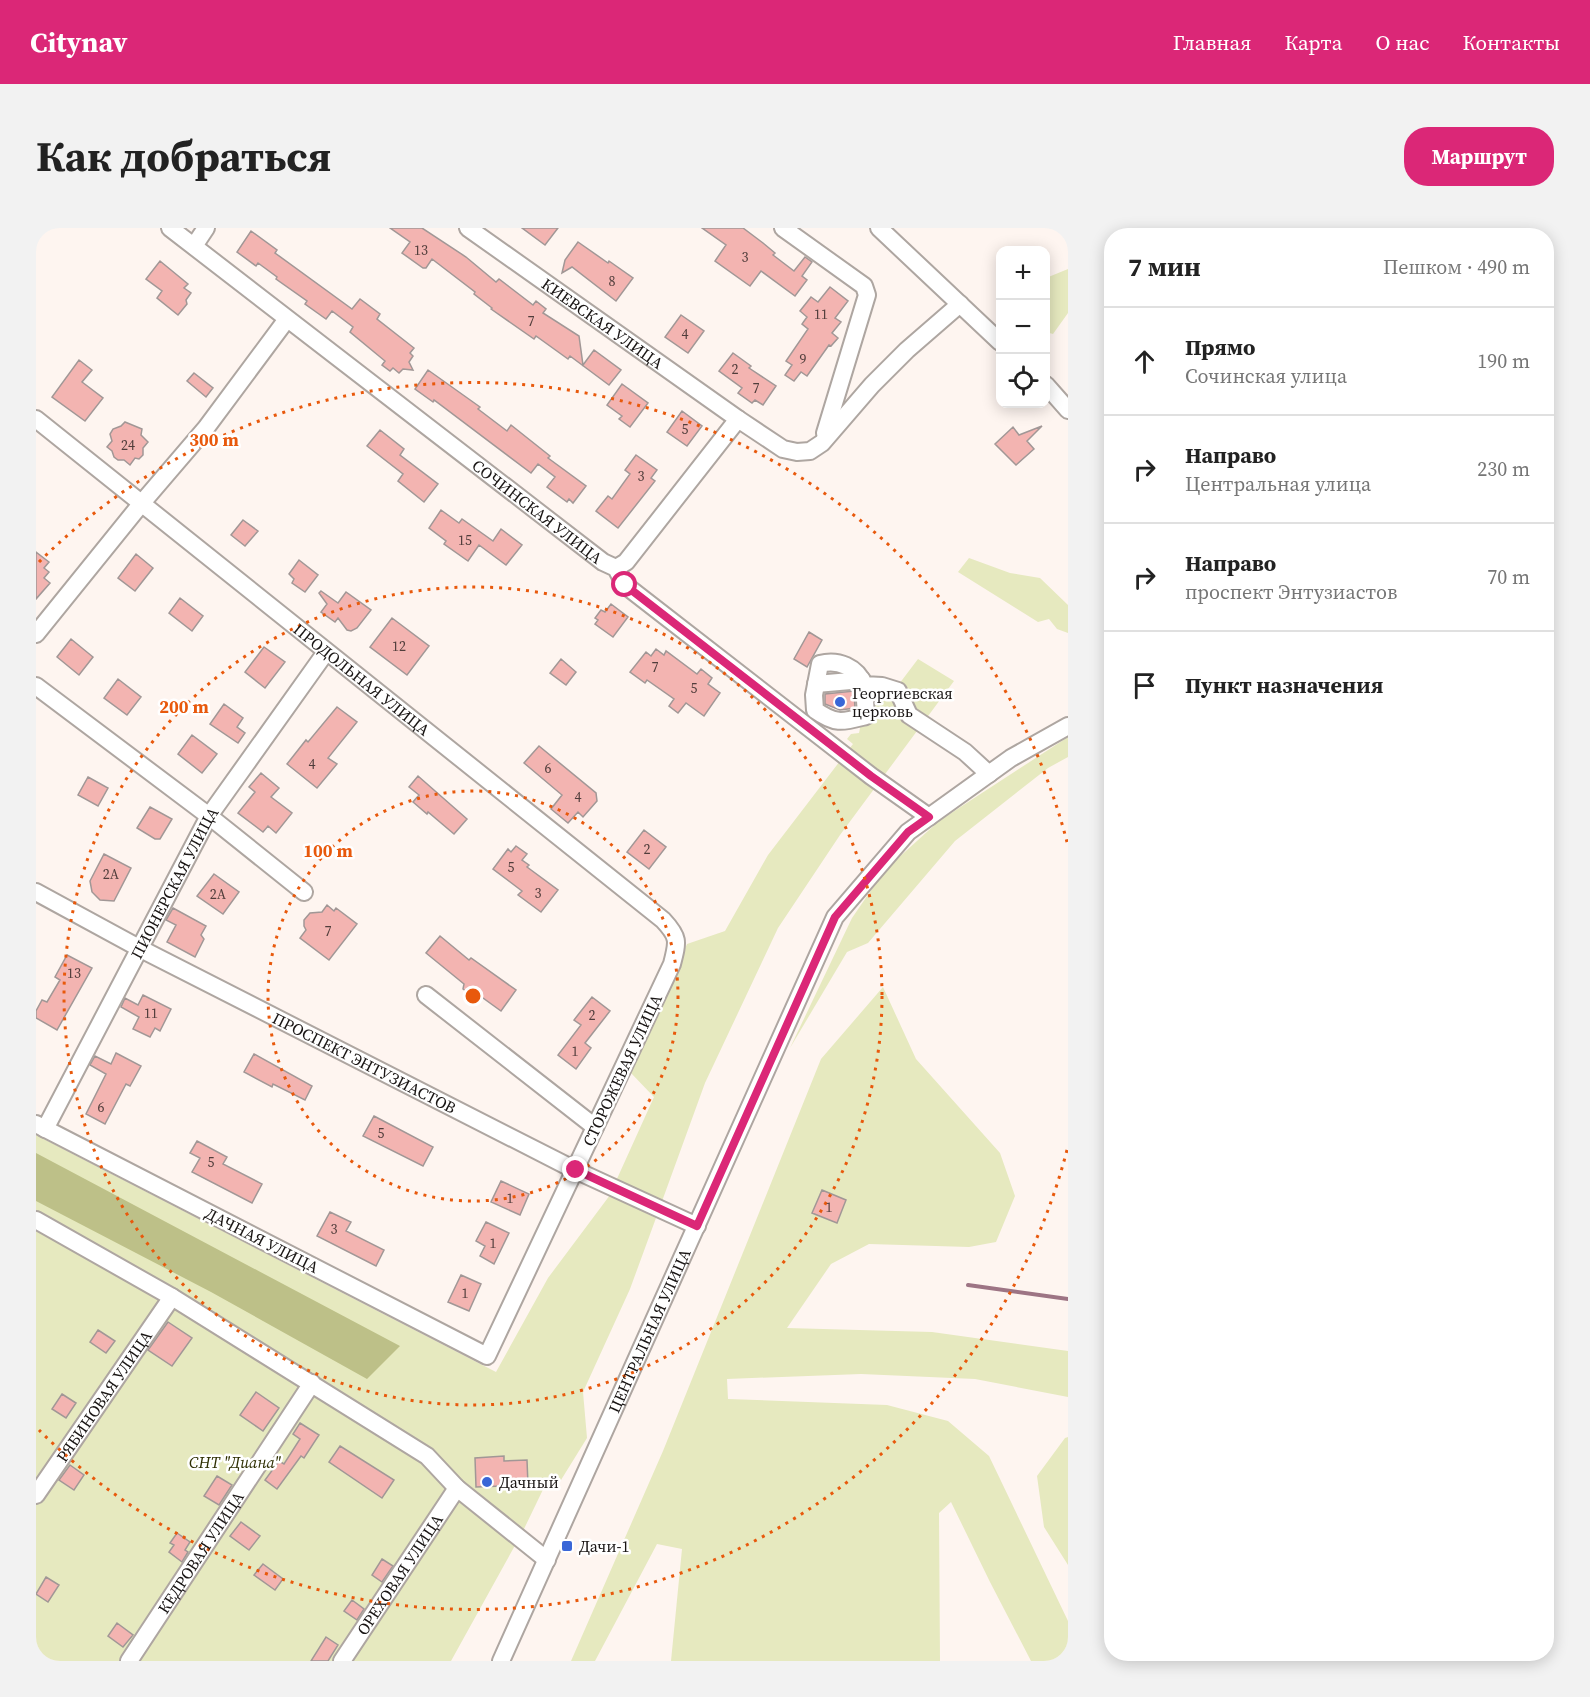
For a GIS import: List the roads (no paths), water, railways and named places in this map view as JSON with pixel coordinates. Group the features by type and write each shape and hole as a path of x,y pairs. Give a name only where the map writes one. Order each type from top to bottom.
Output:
{"street":[{"name":"СОЧИНСКАЯ УЛИЦА","path":"170,228 603,562 616,568 625,585 871,776 929,817"},
{"path":"194,246 206,228"},
{"name":"КИЕВСКАЯ УЛИЦА","path":"468,228 783,449 796,452 810,451 822,442"},
{"path":"783,228 864,286 867,295 822,442"},
{"path":"879,228 996,338"},
{"path":"822,442 872,385 907,350 960,304"},
{"path":"36,634 206,428 287,320"},
{"path":"1050,390 1068,410"},
{"name":"ПРОДОЛЬНАЯ УЛИЦА","path":"36,419 663,920 675,933 677,945"},
{"path":"616,568 626,562 738,419"},
{"name":"ПИОНЕРСКАЯ УЛИЦА","path":"40,1126 209,816 326,652"},
{"path":"831,661 847,666 860,675 863,683 866,716 841,722 828,719 815,710 814,695 820,664 831,661"},
{"path":"863,683 898,691 909,715 965,752 989,774"},
{"path":"36,686 209,816 304,892"},
{"name":"ЦЕНТРАЛЬНАЯ УЛИЦА","path":"501,1661 835,917 908,832 1011,758 1068,726"},
{"name":"ПРОСПЕКТ ЭНТУЗИАСТОВ","path":"36,892 139,948 576,1170 697,1226"},
{"name":"СТОРОЖЕВАЯ УЛИЦА","path":"487,1356 672,964 677,945"},
{"path":"426,995 595,1127"},
{"name":"ДАЧНАЯ УЛИЦА","path":"40,1126 487,1356"},
{"path":"36,1220 172,1297 427,1456 457,1488 548,1560"},
{"name":"РЯБИНОВАЯ УЛИЦА","path":"36,1495 172,1297"},
{"name":"КЕДРОВАЯ УЛИЦА","path":"129,1661 312,1383"},
{"name":"ОРЕХОВАЯ УЛИЦА","path":"342,1661 457,1488"}],"waterway":[{"path":"968,1285 1068,1299"}],"place":[{"name":"Георгиевская церковь","path":"840,702"},
{"name":"Дачный","path":"487,1482"},
{"name":"Дачи-1","path":"567,1546"}],"park label":[{"name":"СНТ \"Диана\"","path":"235,1462"}]}
